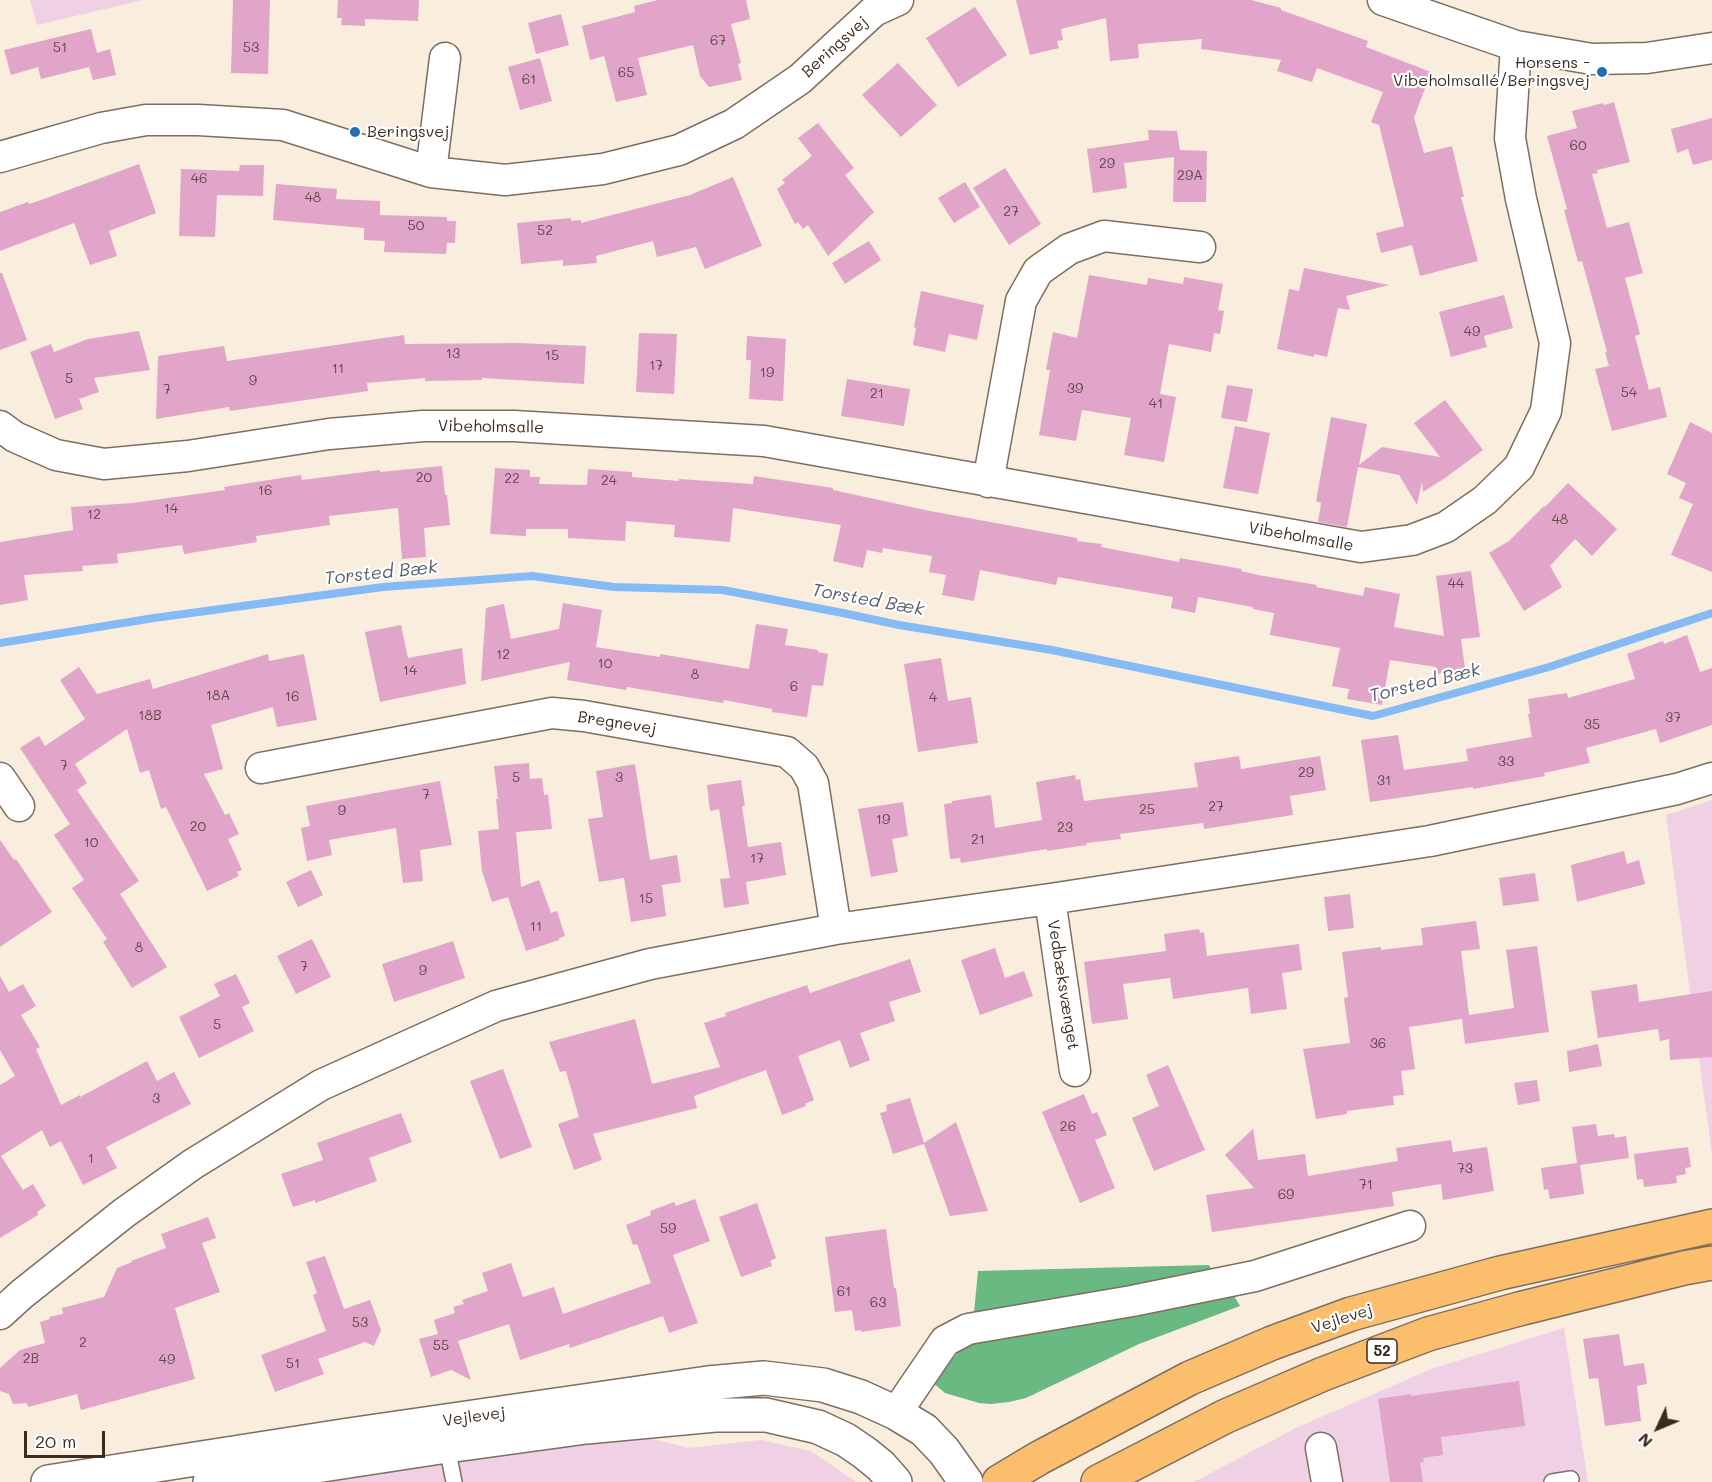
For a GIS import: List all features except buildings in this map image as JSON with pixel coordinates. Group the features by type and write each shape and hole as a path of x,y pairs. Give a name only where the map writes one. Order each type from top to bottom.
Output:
{"main road":[{"name":"Vejlevej","path":"999,1482 1039,1458 1191,1378 1272,1343 1351,1314 1500,1273 1712,1226"},
{"name":"52","path":"1098,1482 1226,1416 1323,1374 1428,1334 1519,1309 1712,1263"}],"street":[{"name":"Beringsvej","path":"0,157 101,128 146,120 198,120 283,125 431,172 505,180 603,169 679,150 734,124 800,79 874,11 898,0"},
{"path":"1383,0 1516,46 1592,59 1647,58 1712,48"},
{"name":"Vibeholmsalle","path":"0,426 15,437 56,455 104,464 188,456 329,434 423,426 514,426 764,441 1361,548 1412,540 1446,527 1485,500 1519,467 1546,411 1555,343 1521,199 1510,138 1516,46"},
{"path":"431,172 445,58"},
{"path":"988,482 1021,301 1038,271 1069,249 1104,236 1200,247"},
{"name":"Bregnevej","path":"261,768 552,713 584,716 787,752 804,767 813,783 836,929"},
{"path":"0,778 19,806"},
{"path":"0,1314 133,1207 193,1164 321,1085 496,1006 650,964 836,929 1430,841 1677,789 1712,778"},
{"name":"Vedbæksvænget","path":"1050,899 1076,1071"},
{"path":"896,1413 945,1341 968,1329 1132,1301 1255,1276 1410,1226"},
{"name":"Vejlevej","path":"210,1482 708,1383 764,1378 823,1384 861,1397 896,1413 924,1430 944,1450 966,1482"},
{"name":"Vejlevej","path":"48,1482 444,1434 586,1427 715,1415 766,1415 818,1427 846,1440 866,1453 895,1482"},
{"path":"1321,1448 1327,1482"}],"lane":[{"path":"444,1434 454,1482"},
{"path":"1552,1482 1571,1479"}],"shaded area":[{"path":"30,0 143,0 37,25"},
{"path":"1712,800 1712,1154 1666,815"},
{"path":"1564,1328 1588,1482 1194,1482 1296,1428 1431,1369"},
{"path":"496,1400 689,1448 761,1440 811,1451 856,1482 315,1482"}],"green space":[{"path":"1209,1265 1216,1278 974,1313 978,1271"},
{"path":"1233,1294 1240,1306 1139,1344 1026,1398 991,1404 979,1403 945,1393 932,1382 961,1349 970,1343"}],"waterway":[{"name":"Torsted Bæk","path":"0,643 154,618 383,587 532,576 614,587 723,590 899,625 1052,650 1373,716 1549,667 1712,613"}],"place":[{"name":"Horsens - Vibeholmsallé/Beringsvej","path":"1602,72"},
{"name":"Beringsvej","path":"355,132"}]}
